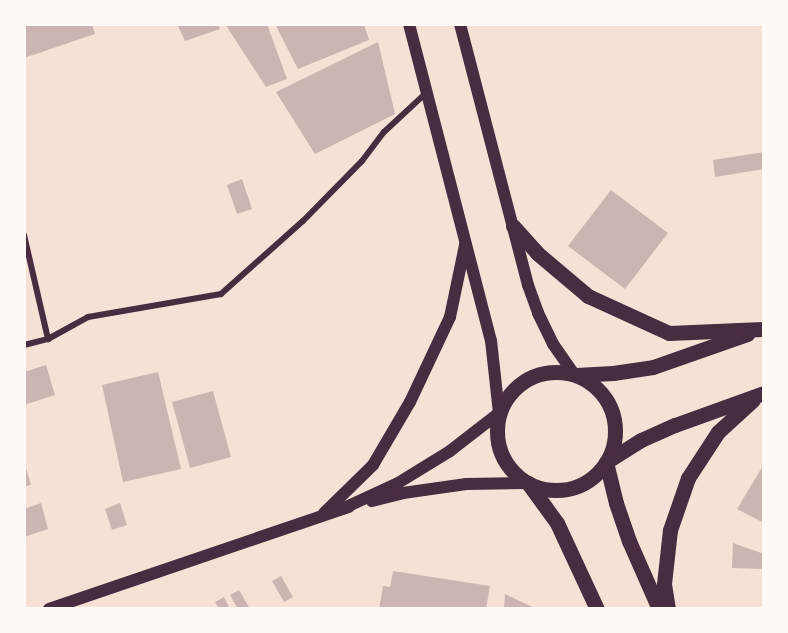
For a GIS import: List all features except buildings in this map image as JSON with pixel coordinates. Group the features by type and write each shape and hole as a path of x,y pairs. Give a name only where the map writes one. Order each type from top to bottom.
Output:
{"main road":[{"path":"409,24 491,341 499,413 496,434 500,453 512,471 528,483 557,523 597,609"},
{"path":"49,609 342,509 404,493 466,484 528,483 545,489 562,489 580,485 595,476 606,462 613,446 615,428 612,411 603,396 591,383 575,375 553,344 538,313 460,24"},
{"path":"513,226 537,253 588,296 669,333 763,328"},
{"path":"321,516 373,465 410,402 450,317 466,238"},
{"path":"342,509 398,483 442,456 499,413 507,396 521,383 537,374 613,373 653,367 763,328"},
{"path":"606,462 641,440 675,425 761,394"},
{"path":"668,609 664,584 670,530 688,478 718,432 761,394"},
{"path":"606,462 628,541 659,609"}],"street":[{"path":"24,345 48,339 88,317 221,294 303,221 362,161 384,132 427,92"},
{"path":"24,235 48,339"}]}
